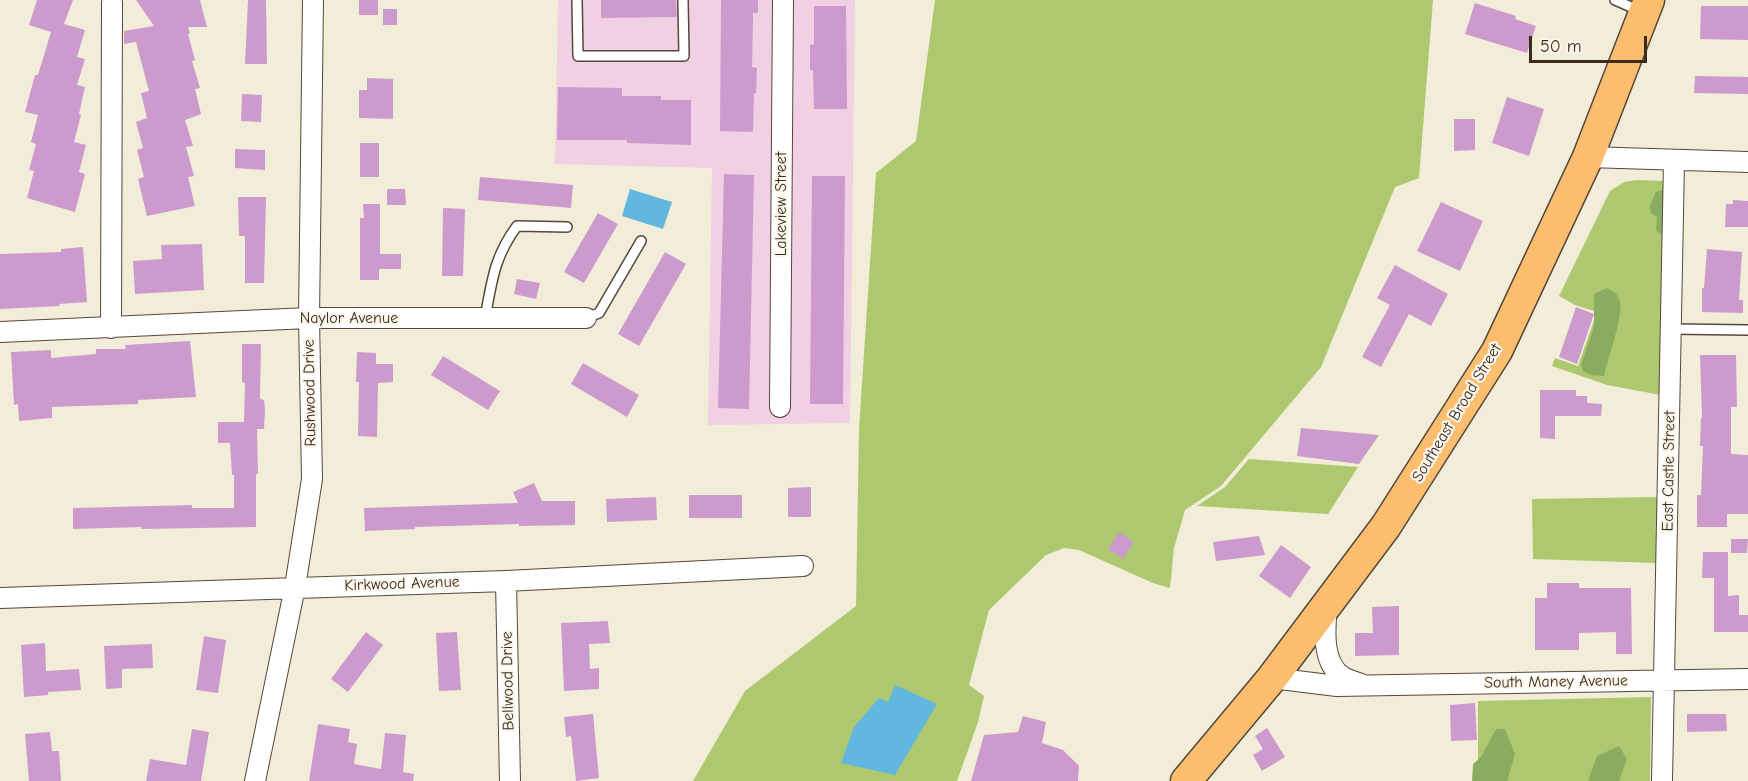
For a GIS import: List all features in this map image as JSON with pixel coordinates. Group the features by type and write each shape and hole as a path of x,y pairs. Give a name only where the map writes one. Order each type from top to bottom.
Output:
{"main road":[{"name":"Southeast Broad Street","path":"1186,781 1272,678 1386,526 1497,351 1587,157 1647,7"}],"street":[{"name":"Rushwood Drive","path":"255,781 295,587 312,479 309,318 313,0"},
{"name":"Lakeview Street","path":"780,407 783,0"},
{"path":"111,328 112,3"},
{"path":"1587,157 1748,162"},
{"name":"East Castle Street","path":"1662,781 1674,161"},
{"name":"Naylor Avenue","path":"0,332 309,318 586,318"},
{"name":"Kirkwood Avenue","path":"0,598 506,581 803,566"},
{"name":"Bellwood Drive","path":"506,581 510,781"},
{"name":"South Maney Avenue","path":"1327,605 1326,639 1328,656 1333,667 1343,677 1364,685"},
{"name":"South Maney Avenue","path":"1272,678 1337,686 1748,679"}],"lane":[{"path":"577,0 578,56 684,56 683,0"},
{"path":"1615,0 1647,7"},
{"path":"485,318 494,271 504,244 517,226 567,227"},
{"path":"586,318 598,313 641,241"},
{"path":"1671,329 1748,330"}],"shaded area":[{"path":"558,0 855,0 850,423 708,425 712,168 555,164"}],"green space":[{"path":"935,0 1433,0 1419,178 1395,187 1321,367 1221,486 1185,510 1174,548 1170,588 1153,583 1079,550 1064,548 1046,555 989,610 969,685 984,696 978,722 957,781 693,781 745,691 856,606 859,429 876,173 916,141"},
{"path":"1664,181 1661,395 1607,385 1552,366 1555,358 1578,366 1597,312 1575,305 1559,296 1610,191 1624,182"},
{"path":"1665,190 1666,229 1660,234 1656,230 1657,217 1651,213 1650,206 1656,192"},
{"path":"1607,288 1615,293 1620,301 1619,317 1604,376 1591,375 1583,371 1581,365 1594,326 1594,294"},
{"path":"1249,459 1358,467 1328,514 1197,506 1225,487"},
{"path":"1657,497 1657,563 1533,559 1532,499"},
{"path":"1651,697 1650,781 1478,781 1478,701"},
{"path":"1496,729 1505,729 1515,754 1507,781 1472,781 1473,764 1481,757"},
{"path":"1619,746 1627,759 1619,781 1588,781 1597,756"}],"water":[{"path":"630,189 672,202 663,229 622,216"},
{"path":"895,685 937,704 895,775 841,763 854,727 879,698 888,702"}],"building":[{"path":"37,0 73,0 64,24 85,30 77,57 85,59 77,85 85,87 74,142 86,145 79,172 85,174 75,212 27,198 34,171 29,170 36,144 31,142 38,115 25,112 35,75 38,75 51,32 29,25"},
{"path":"136,0 200,0 207,27 188,27 195,60 192,61 200,88 195,89 201,114 185,120 193,146 186,147 194,176 188,177 195,206 147,216 138,179 144,177 137,150 143,148 136,122 147,118 141,93 149,91 136,42 124,44 124,31 154,26"},
{"path":"248,0 266,0 267,64 245,64"},
{"path":"359,0 378,0 378,15 359,15"},
{"path":"601,0 676,0 677,17 601,18"},
{"path":"721,0 758,0 758,13 753,13 752,67 757,68 753,132 720,131"},
{"path":"1475,3 1516,16 1515,19 1536,26 1527,53 1465,34"},
{"path":"814,6 846,6 847,109 814,109 810,44 814,45"},
{"path":"1701,6 1748,6 1748,40 1700,39"},
{"path":"383,9 397,9 397,25 383,25"},
{"path":"1695,76 1748,77 1748,94 1694,93"},
{"path":"367,78 393,79 393,119 359,118 359,90 367,90"},
{"path":"558,87 622,88 622,96 661,96 661,100 691,100 691,145 627,143 627,140 557,140"},
{"path":"242,94 262,95 261,122 241,121"},
{"path":"1507,97 1544,109 1529,156 1492,143"},
{"path":"1454,119 1475,119 1475,150 1454,151"},
{"path":"360,143 379,143 379,177 360,177"},
{"path":"235,149 265,150 265,170 235,168"},
{"path":"724,174 754,175 749,409 718,408"},
{"path":"812,176 845,176 843,404 810,404"},
{"path":"480,177 573,185 571,208 478,200"},
{"path":"387,189 405,189 406,205 387,205"},
{"path":"238,197 266,197 264,283 245,283 245,236 239,236"},
{"path":"1733,200 1748,201 1748,227 1725,227 1726,204 1733,204"},
{"path":"1441,202 1483,221 1460,271 1417,251"},
{"path":"363,204 380,204 380,254 401,254 401,269 379,269 379,280 360,280 360,218 364,218"},
{"path":"443,208 465,209 463,276 442,276"},
{"path":"598,213 618,224 584,283 564,272"},
{"path":"202,244 204,290 135,294 133,261 162,259 161,245"},
{"path":"83,247 87,302 59,304 60,306 0,309 0,254 61,252 61,249"},
{"path":"1707,249 1742,252 1739,300 1743,300 1743,313 1702,312 1702,288 1704,288"},
{"path":"665,252 686,264 639,346 618,334"},
{"path":"1395,265 1448,294 1431,326 1409,314 1381,367 1362,357 1390,305 1377,298"},
{"path":"517,279 540,283 536,299 514,294"},
{"path":"1576,307 1594,314 1577,364 1559,357"},
{"path":"190,341 196,397 138,400 138,404 52,407 52,418 19,421 18,404 14,405 11,352 51,350 51,358 96,354 96,349 126,349 125,345"},
{"path":"242,344 261,344 260,399 264,400 265,410 264,429 257,429 256,527 73,529 73,508 192,505 192,508 234,508 234,475 232,475 230,443 218,443 218,422 244,422 245,383 242,382"},
{"path":"357,352 376,353 376,364 393,364 393,382 378,383 377,437 358,436"},
{"path":"1700,355 1736,355 1737,407 1731,407 1731,454 1748,455 1748,514 1727,514 1727,527 1697,527 1697,495 1701,495 1703,446 1700,446 1702,418"},
{"path":"443,356 500,391 488,410 431,375"},
{"path":"583,363 639,395 627,417 571,384"},
{"path":"1540,390 1576,390 1576,396 1587,396 1587,403 1602,404 1601,416 1555,416 1555,439 1540,438"},
{"path":"1301,428 1379,435 1359,464 1297,456"},
{"path":"534,483 542,501 575,501 575,525 519,526 519,524 365,531 364,508 518,503 513,492"},
{"path":"811,487 811,517 788,517 788,488"},
{"path":"689,495 742,495 742,518 689,518"},
{"path":"656,497 657,520 607,522 606,499"},
{"path":"1119,532 1134,542 1123,559 1108,549"},
{"path":"1259,536 1265,555 1216,561 1213,542"},
{"path":"1731,539 1748,539 1747,553 1731,553"},
{"path":"1281,545 1311,567 1290,598 1259,576"},
{"path":"1703,552 1728,552 1728,596 1739,595 1739,615 1748,615 1748,632 1714,632 1714,578 1702,578"},
{"path":"1547,583 1579,583 1579,588 1631,588 1632,654 1616,654 1616,632 1579,633 1579,650 1535,650 1535,598 1547,598"},
{"path":"1399,606 1399,655 1355,656 1355,633 1373,633 1372,607"},
{"path":"608,621 610,643 589,644 590,669 599,668 599,689 564,691 561,623"},
{"path":"366,632 383,645 348,692 331,679"},
{"path":"457,632 461,690 439,691 436,633"},
{"path":"204,636 226,640 218,693 196,690"},
{"path":"45,643 46,671 79,669 81,690 48,692 48,695 24,697 21,645"},
{"path":"152,644 153,668 122,669 122,688 106,689 104,646"},
{"path":"1475,703 1477,740 1451,741 1450,705"},
{"path":"593,714 599,778 576,781 571,736 566,737 564,717"},
{"path":"1687,714 1726,714 1727,731 1687,732"},
{"path":"1023,716 1046,722 1042,743 1063,750 1079,766 1078,781 971,781 984,735 1018,732"},
{"path":"318,724 350,729 348,742 357,744 354,764 381,769 385,733 406,735 403,772 414,774 413,781 309,781"},
{"path":"1267,728 1285,757 1262,771 1253,755 1263,749 1255,736"},
{"path":"192,729 209,732 201,781 146,781 150,759 186,765"},
{"path":"50,732 52,751 59,751 61,781 29,781 25,734"}]}
